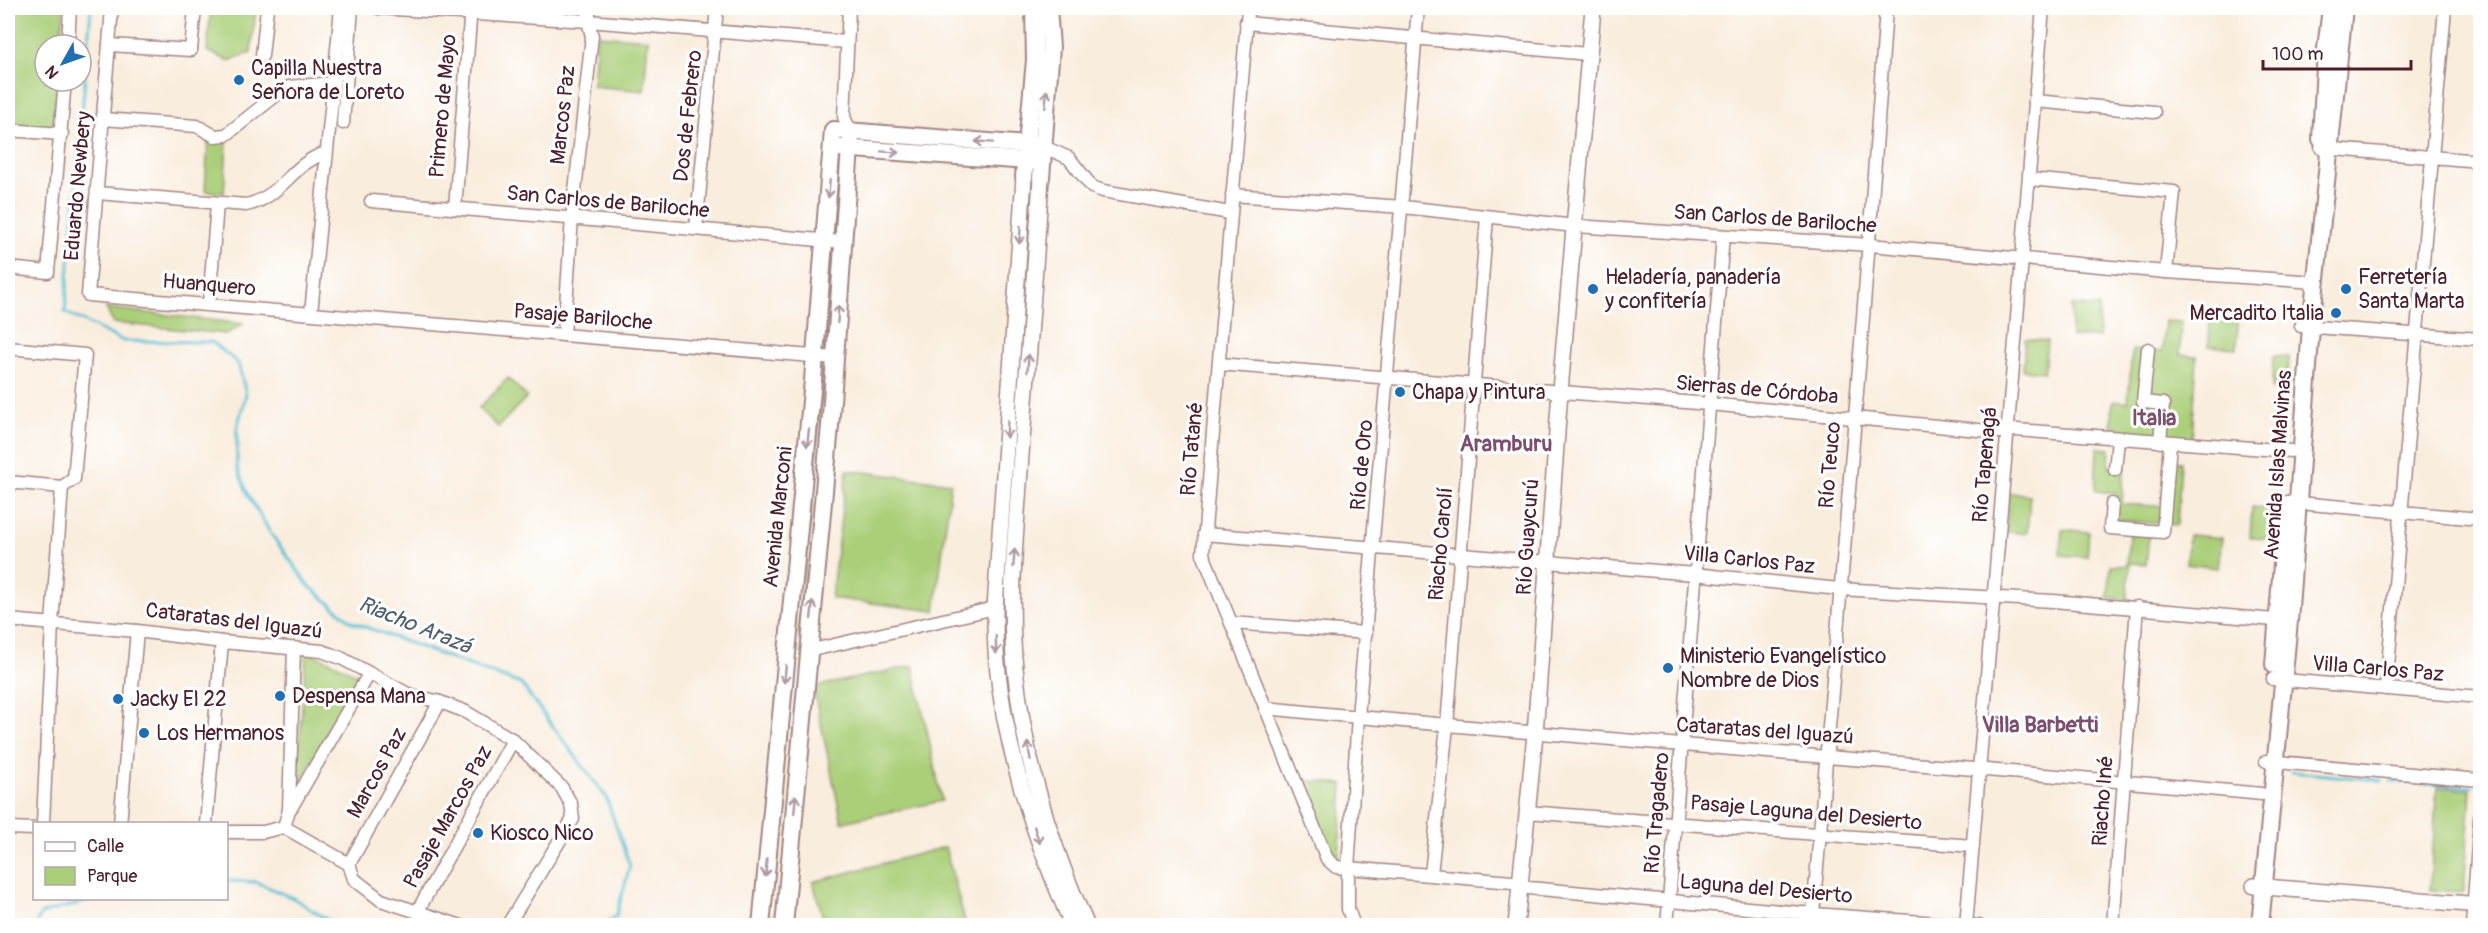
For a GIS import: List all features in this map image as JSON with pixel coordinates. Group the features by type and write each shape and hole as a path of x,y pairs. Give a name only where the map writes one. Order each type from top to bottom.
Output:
{"main road":[{"path":"1033,161 1034,8"},
{"path":"1033,161 1051,47 1048,8"},
{"name":"Avenida Islas Malvinas","path":"2326,148 2326,49 2331,8"},
{"name":"Avenida Islas Malvinas","path":"2293,502 2291,451 2344,8"},
{"path":"833,139 1033,161"},
{"name":"Avenida Marconi","path":"761,926 815,356 833,139"},
{"name":"Avenida Marconi","path":"784,926 831,415 850,141"},
{"name":"Avenida Islas Malvinas","path":"2249,926 2259,887 2271,762 2306,326"},
{"path":"788,650 808,651"},
{"name":"Avenida Islas Malvinas","path":"2260,926 2262,794 2271,762"}],"street":[{"path":"69,33 70,8"},
{"name":"Eduardo Newbery","path":"88,296 112,8"},
{"path":"109,45 191,50 195,8"},
{"path":"262,56 267,8"},
{"path":"311,313 341,8"},
{"path":"343,123 352,8"},
{"path":"378,8 470,10 846,42"},
{"name":"Marcos Paz","path":"564,335 572,219 592,36 588,21 590,8"},
{"name":"Dos de Febrero","path":"696,229 717,8"},
{"name":"Avenida Marconi","path":"849,8 844,117 850,141"},
{"name":"Río Tatané","path":"1248,8 1203,555 1327,859 1342,868"},
{"name":"Río de Oro","path":"1354,926 1348,909 1342,868 1374,549 1418,8"},
{"name":"Río Guaycurú","path":"1516,926 1535,734 1560,392 1593,8"},
{"name":"Río Teuco","path":"1813,920 1839,589 1870,244 1886,8"},
{"name":"Río Tapenagá","path":"1966,925 2043,8"},
{"path":"2386,689 2445,8"},
{"name":"Primero de Mayo","path":"454,208 470,10"},
{"path":"1246,23 1588,54"},
{"path":"103,119 196,126 215,136 226,135 289,87 333,83"},
{"path":"8,268 48,272 64,93"},
{"path":"2035,101 2154,112"},
{"path":"833,139 844,117"},
{"path":"8,130 62,134"},
{"path":"2326,148 2481,161"},
{"path":"97,193 246,205 263,201 312,157 326,153"},
{"path":"1033,161 1069,158 1092,187 1103,191 1230,213"},
{"path":"1033,161 994,608 997,663 1018,774 1057,890 1072,926"},
{"path":"1033,161 1011,594 1015,669 1032,772 1044,816 1087,926"},
{"path":"2029,178 2174,192 2166,272"},
{"name":"San Carlos de Bariloche","path":"1232,195 1403,207 1575,226 1870,244 2166,272 2311,282"},
{"name":"San Carlos de Bariloche","path":"371,201 843,242"},
{"path":"208,304 217,204"},
{"name":"Riacho Carolí","path":"1431,874 1447,726 1487,217"},
{"name":"Río Tragadero","path":"1666,926 1723,236"},
{"name":"Huanquero","path":"88,296 327,315"},
{"name":"Pasaje Bariloche","path":"327,315 835,358"},
{"path":"2306,326 2481,339"},
{"path":"8,348 85,355 74,479 62,487 8,482"},
{"path":"2112,504 2110,528 2163,532 2165,443 2163,404 2144,402 2148,349"},
{"name":"Sierras de Córdoba","path":"1219,364 2007,431 2291,451"},
{"path":"2115,470 2118,439"},
{"path":"43,822 52,624 62,487"},
{"path":"2293,502 2481,519"},
{"name":"Villa Carlos Paz","path":"1204,534 1694,574 1839,589 2136,607 2283,621"},
{"name":"Riacho Iné","path":"2113,926 2136,607"},
{"path":"808,651 994,608"},
{"name":"Cataratas del Iguazú","path":"8,620 322,651 341,658 408,694 464,711 513,740 562,788 571,804 573,819 508,924"},
{"path":"1231,622 1366,633"},
{"path":"120,822 137,631"},
{"path":"206,822 222,642"},
{"path":"289,810 294,648"},
{"path":"284,827 289,810 369,674"},
{"name":"Villa Carlos Paz","path":"2278,680 2481,697"},
{"name":"Marcos Paz","path":"349,864 440,702"},
{"name":"Cataratas del Iguazú","path":"1265,708 1535,734 1825,756 2262,794"},
{"name":"Pasaje Marcos Paz","path":"417,912 513,740"},
{"path":"2271,762 2481,780"},
{"name":"Pasaje Laguna del Desierto","path":"1527,813 1675,822 1973,846"},
{"path":"2472,926 2477,904 2481,818"},
{"path":"228,832 263,832 284,827 349,864 354,879 381,900 461,926"},
{"path":"8,828 33,829"},
{"name":"Laguna del Desierto","path":"1342,868 1512,882 1529,888 1669,900 1813,920 1979,926"},
{"path":"2259,887 2477,904"}],"green space":[{"path":"8,8 64,8 61,33 33,33 33,93 56,93 53,129 8,125"},
{"path":"211,8 256,8 251,53 229,61 207,51"},
{"path":"597,35 648,39 644,91 593,86"},
{"path":"208,141 227,142 224,193 205,191"},
{"path":"2071,306 2099,307 2099,337 2071,337"},
{"path":"106,308 244,324 226,334 113,323"},
{"path":"2210,317 2238,319 2237,348 2209,346"},
{"path":"2165,321 2182,322 2180,355 2197,356 2192,439 2111,434 2113,401 2128,402 2132,350 2162,352"},
{"path":"2025,339 2047,341 2044,372 2023,370"},
{"path":"2273,356 2289,357 2287,390 2272,389"},
{"path":"822,371 824,372 800,634 798,634"},
{"path":"508,378 527,397 498,427 479,408"},
{"path":"2097,448 2110,449 2109,467 2124,469 2122,504 2169,507 2172,461 2181,462 2177,525 2114,520 2116,493 2095,491"},
{"path":"847,470 951,483 935,611 831,598"},
{"path":"2009,493 2030,495 2027,533 2006,532"},
{"path":"2252,507 2272,509 2271,539 2250,538"},
{"path":"2062,529 2089,532 2087,557 2060,555"},
{"path":"2129,534 2149,536 2146,564 2130,563 2127,599 2108,598 2111,565 2127,566"},
{"path":"2189,535 2222,538 2218,568 2186,564"},
{"path":"306,653 328,660 358,675 296,791"},
{"path":"913,666 942,801 842,822 813,687"},
{"path":"1302,780 1343,784 1339,860 1333,855 1322,836"},
{"path":"2437,787 2471,790 2464,892 2430,890"},
{"path":"945,847 966,925 825,925 813,882"}],"waterway":[{"name":"Riacho Arazá","path":"91,8 65,312 123,341 212,342 238,363 246,394 237,428 237,467 248,495 271,534 309,586 352,622 521,684 606,797 630,866 616,916 601,926"},
{"path":"2292,772 2381,780"},
{"path":"2391,781 2472,787"},
{"name":"Riacho Arazá","path":"228,881 256,882 293,898 337,926"},
{"name":"Riacho Arazá","path":"35,926 41,914 91,900"}],"place":[{"name":"Capilla Nuestra Señora de Loreto","path":"239,80"},
{"name":"Heladería, panadería y confitería","path":"1593,289"},
{"name":"Ferretería Santa Marta","path":"2346,289"},
{"name":"Mercadito Italia","path":"2336,313"},
{"name":"Chapa y Pintura","path":"1400,392"},
{"name":"Ministerio Evangelístico Nombre de Dios","path":"1668,668"},
{"name":"Despensa Mana","path":"280,696"},
{"name":"Jacky El 22","path":"118,699"},
{"name":"Los Hermanos","path":"144,733"},
{"name":"Kiosco Nico","path":"478,833"}],"district":[{"name":"Italia","path":"2154,418"},
{"name":"Aramburu","path":"1506,444"},
{"name":"Villa Barbetti","path":"2040,725"}]}
